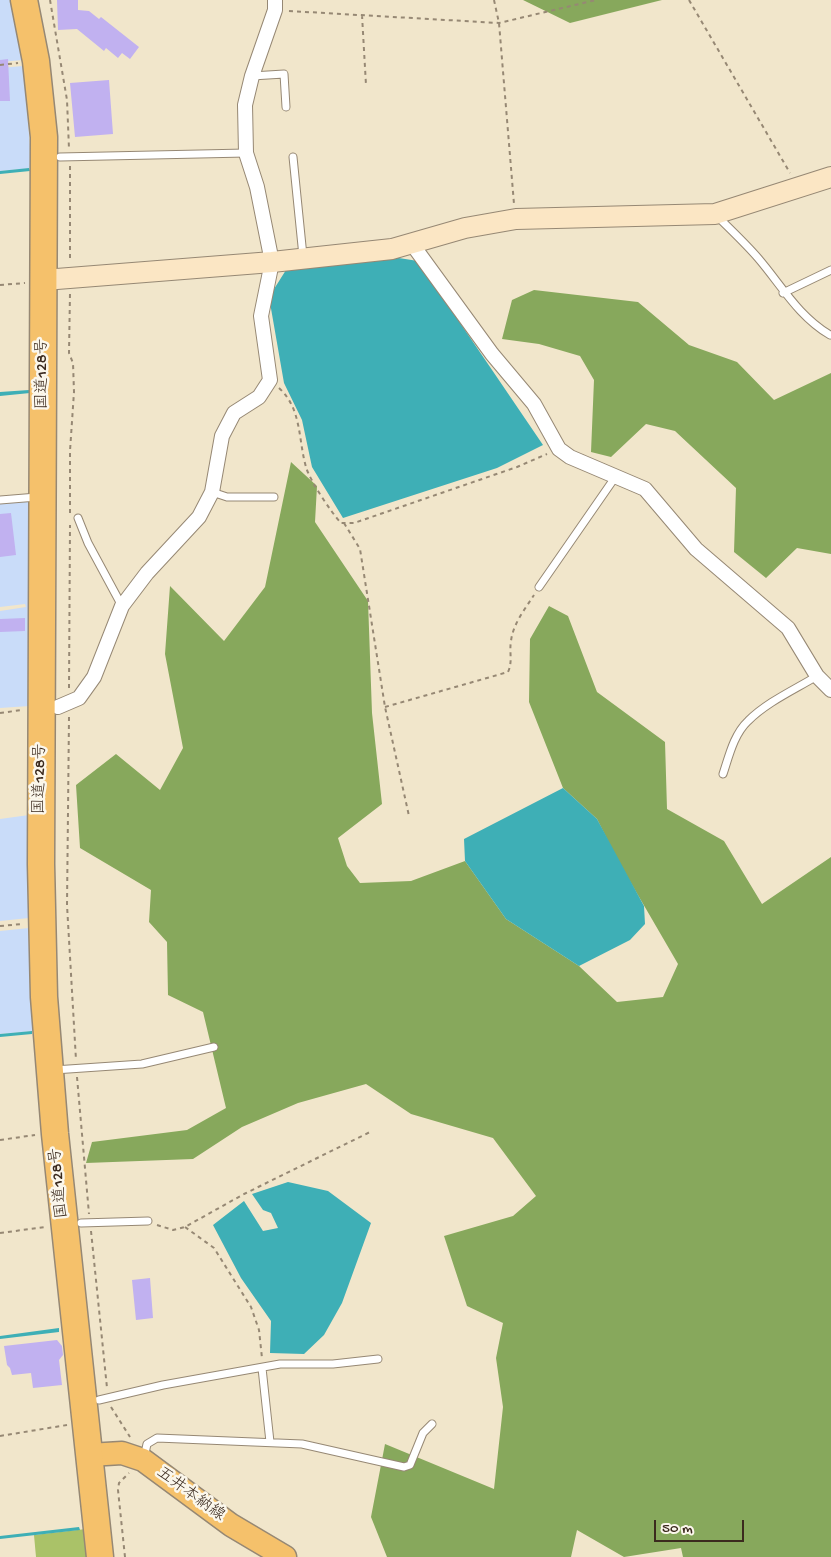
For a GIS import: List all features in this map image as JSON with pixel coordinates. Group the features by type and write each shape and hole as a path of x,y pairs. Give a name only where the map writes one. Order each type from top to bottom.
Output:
{"highway":[{"name":"国道128号","path":"24,0 36,61 58,279 64,705 58,920 64,1070 78,1223 104,1399 98,1454 100,1557"},
{"name":"国道128号","path":"40,0 65,157 48,496 41,864 44,997 64,1070"},
{"name":"国道128号","path":"78,1223 85,1423 98,1454 116,1557"}],"main road":[{"name":"五井本納線","path":"98,1454 137,1458 231,1525 285,1557"}],"street":[{"path":"64,705 79,698 94,676 122,606 147,573 199,517 212,492 222,436 226,428 234,413 259,397 270,380 261,316 272,262 256,187 246,154 245,105 252,76 275,5"},
{"path":"58,279 272,262 392,249 466,228 516,219 715,214 831,177"},
{"path":"412,244 492,354 534,404 559,449 570,457 645,489 696,550 788,628 816,676 831,690"}],"lane":[{"path":"252,76 284,74 286,107"},
{"path":"65,157 246,154"},
{"path":"293,157 304,259"},
{"path":"715,214 758,259 783,293 812,324 830,335"},
{"path":"783,293 831,270"},
{"path":"539,587 616,476"},
{"path":"212,492 227,497 274,498"},
{"path":"0,500 48,496"},
{"path":"78,518 88,543 122,606"},
{"path":"723,774 732,746 746,722 764,707 816,676"},
{"path":"64,1070 142,1064 214,1048"},
{"path":"78,1223 148,1221"},
{"path":"104,1399 162,1385 280,1364 333,1364 378,1359"},
{"path":"262,1368 270,1442"},
{"path":"137,1458 147,1444 157,1438 270,1442 302,1444 404,1468 410,1465 423,1433 432,1424"}],"path":[{"path":"50,0 67,100 58,279 69,354 73,363 74,392 70,451 64,705 67,905 64,1070 78,1223 104,1399 130,1434 137,1458 133,1472 122,1478 118,1490 125,1557"},
{"path":"494,0 499,23 516,219"},
{"path":"275,5 362,14 499,23 596,0"},
{"path":"689,0 800,188"},
{"path":"362,14 366,86"},
{"path":"0,285 58,279"},
{"path":"270,380 288,396 300,428 306,469 340,523 354,522 508,470 559,449"},
{"path":"344,523 360,549 385,707 409,816"},
{"path":"385,707 508,672 512,664 511,641 518,620 539,587"},
{"path":"148,1221 173,1230 185,1227 268,1182 370,1132"},
{"path":"0,1233 78,1223"},
{"path":"185,1227 214,1248 251,1307 259,1330 262,1368"},
{"path":"0,1436 85,1423"}],"shaded area":[{"path":"0,0 11,0 23,60 0,62"},
{"path":"23,66 32,168 0,171 0,68"},
{"path":"31,501 30,706 0,708 0,611 26,607 25,604 0,607 0,503"},
{"path":"29,815 29,918 0,921 0,819"},
{"path":"29,928 34,1031 0,1034 0,931"}],"green space":[{"path":"523,0 662,0 570,23"},
{"path":"534,290 638,302 689,345 737,362 774,400 831,373 831,554 797,548 766,578 734,552 736,488 675,431 646,424 611,457 591,452 594,380 580,356 539,344 502,339 512,300"},
{"path":"291,462 317,486 315,522 368,601 372,713 382,804 338,838 347,866 360,883 411,881 465,861 506,919 579,966 617,1002 663,997 678,964 617,859 597,819 563,788 529,702 530,639 549,606 568,616 597,692 665,742 667,809 724,841 762,904 831,857 831,1557 683,1557 681,1548 624,1557 577,1530 571,1557 387,1557 371,1517 385,1444 494,1489 503,1407 496,1358 503,1323 467,1306 444,1236 513,1216 536,1196 493,1138 411,1114 366,1084 298,1103 242,1127 193,1159 86,1163 92,1142 187,1130 226,1108 203,1012 168,995 167,942 149,922 151,890 80,848 76,785 116,754 160,790 183,748 165,654 170,586 224,641 265,587"},
{"path":"86,1529 89,1557 36,1557 34,1535"}],"water":[{"path":"29,168 30,171 0,174 0,171"},
{"path":"386,256 418,261 543,445 497,468 343,518 312,467 302,420 284,383 269,297 286,270"},
{"path":"29,390 30,393 0,396 0,392"},
{"path":"563,788 597,819 644,906 645,924 630,940 579,966 506,919 465,861 464,839"},
{"path":"32,1031 32,1034 0,1037 0,1034"},
{"path":"288,1182 328,1191 371,1223 342,1303 324,1335 304,1354 270,1353 271,1321 241,1278 213,1225 244,1201 263,1231 278,1228 271,1213 263,1210 252,1194"},
{"path":"59,1328 59,1332 0,1339 0,1336"},
{"path":"79,1527 80,1530 0,1539 0,1536"}],"building":[{"path":"57,0 78,0 78,10 89,11 99,19 101,17 139,47 130,59 122,53 118,58 106,48 104,51 77,29 58,30"},
{"path":"8,59 10,101 0,101 0,60"},
{"path":"109,80 113,134 75,137 70,83"},
{"path":"11,513 16,555 0,557 0,514"},
{"path":"25,618 25,631 0,632 0,619"},
{"path":"150,1278 153,1318 136,1320 132,1280"},
{"path":"57,1340 62,1346 63,1355 59,1360 62,1385 33,1388 31,1373 12,1375 7,1365 4,1346"}]}
